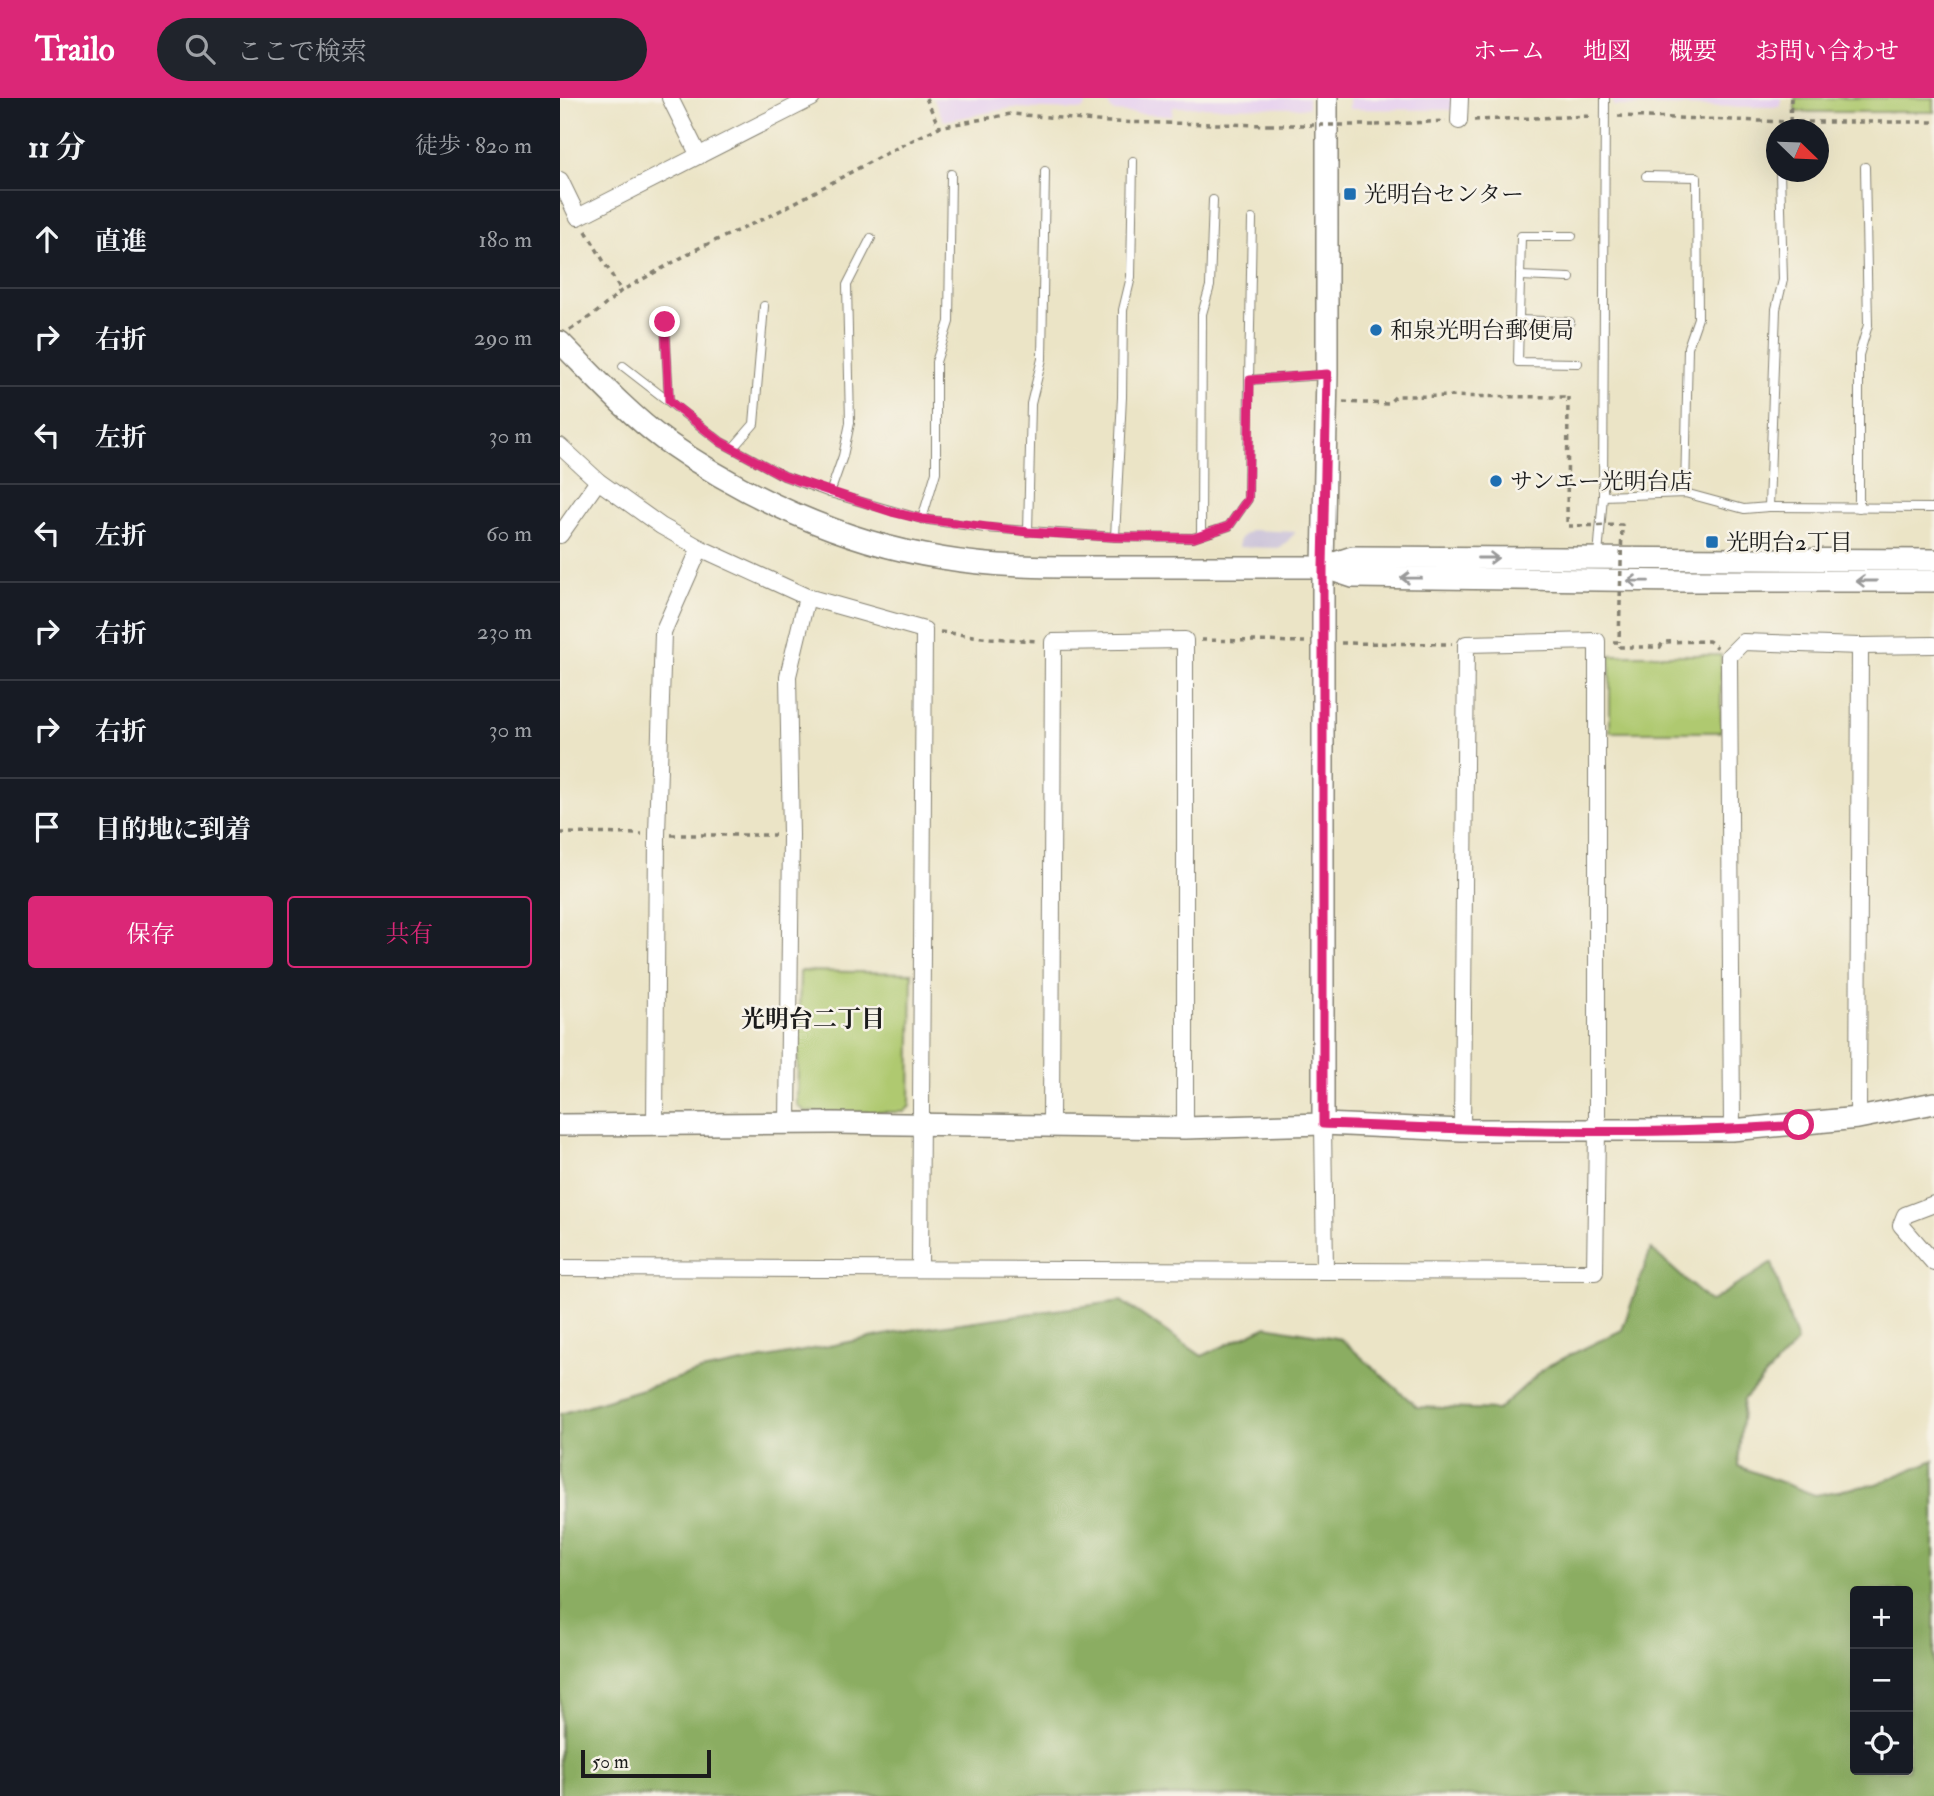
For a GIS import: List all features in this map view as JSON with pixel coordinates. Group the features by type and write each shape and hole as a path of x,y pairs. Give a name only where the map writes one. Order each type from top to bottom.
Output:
{"street":[{"path":"670,98 699,156"},
{"path":"560,180 578,217 812,98"},
{"path":"1325,1270 1323,567 1327,374 1327,98"},
{"path":"1459,121 1460,98"},
{"path":"565,336 618,400 662,438 700,464 771,503 858,538 940,558 1034,567 1323,567 1353,558 1934,561"},
{"path":"560,446 598,481 661,526 700,548 807,597 924,630 920,1269"},
{"path":"560,535 598,481"},
{"path":"655,1125 657,835 663,632 700,548"},
{"path":"1323,567 1353,577 1934,581"},
{"path":"788,1124 791,835 788,676 807,597"},
{"path":"1051,1127 1053,642 1185,640 1185,1128"},
{"path":"560,1268 1595,1272 1597,641 1465,644 1462,1129"},
{"path":"1732,1130 1729,656 1743,642 1860,646 1934,645"},
{"path":"1858,1118 1860,646"},
{"path":"560,1125 1185,1128 1323,1124 1597,1131 1732,1130 1858,1118 1934,1103"},
{"path":"1934,1204 1905,1215 1901,1226 1934,1263"}],"lane":[{"path":"1598,559 1603,496 1605,98"},
{"path":"1115,537 1123,310 1131,277 1133,161"},
{"path":"1859,508 1859,355 1868,325 1865,167"},
{"path":"1028,532 1031,404 1042,359 1045,171"},
{"path":"922,519 936,472 936,362 949,322 951,174"},
{"path":"1646,177 1697,177 1698,318 1688,347 1685,493"},
{"path":"1769,507 1776,309 1783,280 1780,182"},
{"path":"1201,535 1202,314 1210,286 1213,200"},
{"path":"623,366 721,442 784,476 830,493 922,519 1028,532 1194,538 1229,526 1248,499 1252,219"},
{"path":"1572,236 1521,236 1518,362 1578,363"},
{"path":"830,493 843,456 850,423 847,285 871,239"},
{"path":"1520,276 1570,278"},
{"path":"733,448 754,424 764,306"},
{"path":"1519,320 1570,322"},
{"path":"665,322 669,401"},
{"path":"1250,380 1327,374"},
{"path":"1603,496 1685,493 1744,509 1934,508"}],"path":[{"path":"926,98 939,127"},
{"path":"1790,119 1791,98"},
{"path":"565,336 621,291 699,248 772,215 939,127 1011,114 1109,122 1269,125 1376,125 1606,116 1766,121"},
{"path":"1829,122 1934,122"},
{"path":"578,217 621,291"},
{"path":"1326,401 1388,404 1396,396 1568,397 1567,526 1622,525 1620,647 1660,647 1663,642 1709,641 1714,648 1736,649"},
{"path":"924,630 1053,642"},
{"path":"1185,640 1465,644"},
{"path":"1597,641 1619,642"},
{"path":"560,833 791,835"}],"shaded area":[{"path":"933,98 1308,98 1308,108 1173,107 1172,116 1114,112 1107,104 1087,104 1082,110 1011,108 944,121"},
{"path":"1349,98 1454,98 1454,110 1349,109"},
{"path":"1613,98 1781,98 1781,107 1613,106"},
{"path":"1251,530 1296,532 1281,548 1238,547 1240,538"}],"green space":[{"path":"1795,98 1934,98 1934,112 1795,112"},
{"path":"1610,655 1721,655 1721,732 1610,732"},
{"path":"800,971 912,973 910,1106 904,1112 806,1112 797,1105"},
{"path":"1651,1249 1710,1302 1772,1263 1797,1342 1744,1399 1738,1466 1815,1495 1876,1484 1934,1460 1934,1796 560,1796 560,1414 701,1371 910,1330 1121,1301 1202,1356 1267,1326 1341,1339 1417,1407 1498,1410 1547,1366 1622,1330"}],"place":[{"name":"光明台センター","path":"1350,194"},
{"name":"和泉光明台郵便局","path":"1376,330"},
{"name":"サンエー光明台店","path":"1496,481"},
{"name":"光明台2丁目","path":"1712,542"}],"district":[{"name":"光明台二丁目","path":"813,1019"}],"route":[{"path":"665,322 669,401 721,442 784,476 892,512 922,519 1028,532 1194,538 1229,526 1248,499 1250,380 1327,374 1323,567 1323,1124 1597,1131 1732,1130 1799,1125"}]}
